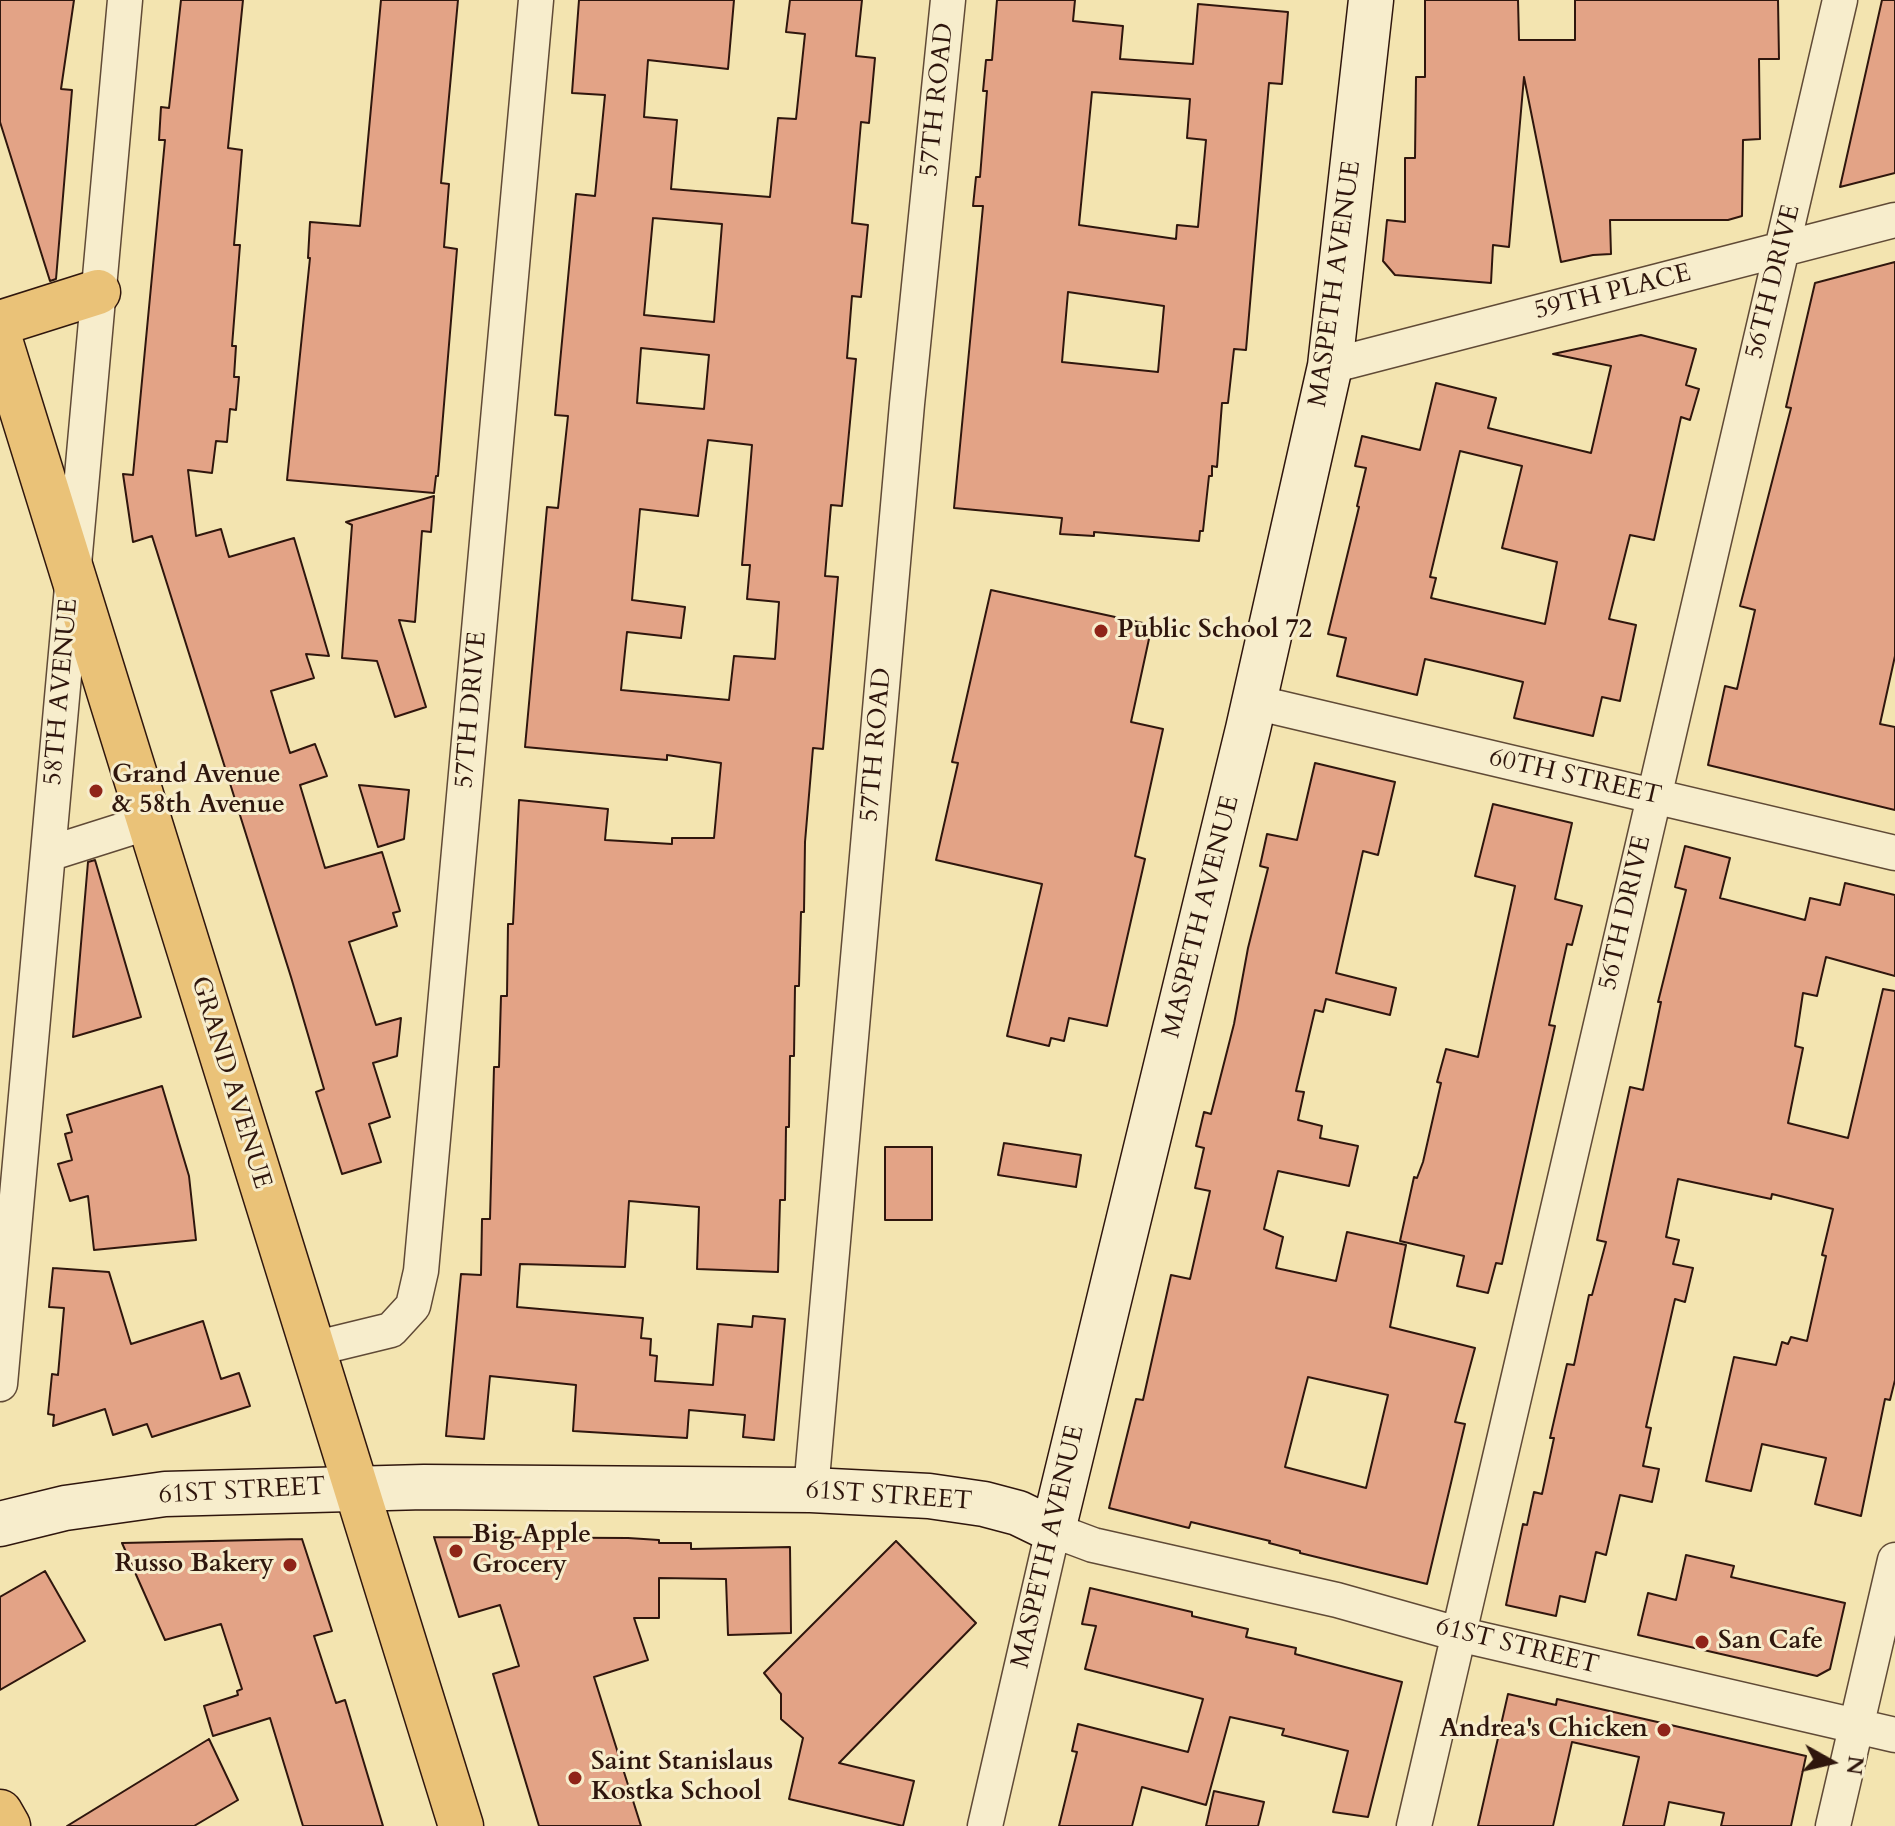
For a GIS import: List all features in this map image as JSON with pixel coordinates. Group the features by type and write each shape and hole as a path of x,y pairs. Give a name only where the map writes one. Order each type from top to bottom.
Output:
{"main road":[{"path":"0,323 98,292"},
{"name":"GRAND AVENUE","path":"0,340 461,1826"},
{"path":"0,1812 8,1826"}],"street":[{"name":"58TH AVENUE","path":"0,1384 125,0"},
{"name":"57TH DRIVE","path":"313,1349 391,1330 413,1306 421,1271 536,0"},
{"name":"57TH ROAD","path":"811,1490 907,404 948,0"},
{"name":"MASPETH AVENUE","path":"985,1826 1053,1530 1254,702 1330,366 1371,0"},
{"name":"56TH DRIVE","path":"1414,1826 1840,0"},
{"name":"59TH PLACE","path":"1330,366 1895,220"},
{"name":"60TH STREET","path":"1254,702 1895,853"},
{"path":"48,854 149,822"},
{"name":"61ST STREET","path":"0,1524 65,1508 165,1494 355,1487 811,1490 929,1496 984,1504 1018,1513 1093,1545 1337,1600 1458,1634 1895,1735"},
{"path":"1833,1826 1895,1560"}],"building":[{"path":"0,0 74,0 61,89 72,90 56,279 50,281 0,122"},
{"path":"181,0 243,0 228,148 242,150 234,245 240,245 232,346 236,346 234,377 239,377 236,410 230,409 227,442 216,441 212,473 188,470 196,536 221,529 229,557 294,538 329,656 306,654 314,678 271,691 290,753 315,744 327,776 300,785 325,868 382,852 400,911 393,913 397,926 349,942 376,1025 401,1018 397,1056 373,1063 390,1117 369,1124 381,1162 342,1174 316,1092 324,1089 291,977 152,536 133,542 123,474 133,475 165,140 159,140 161,107 169,108"},
{"path":"381,0 458,0 441,183 449,184 444,247 457,249 434,493 287,480 310,258 310,222 360,226"},
{"path":"579,0 734,0 728,69 648,60 644,117 677,120 671,189 770,197 778,118 796,119 805,34 786,32 790,0 862,0 856,56 875,58 869,123 861,122 852,223 868,225 861,297 852,296 847,358 856,359 842,506 831,505 825,576 838,577 823,749 813,748 805,842 799,986 795,986 794,1056 790,1056 785,1200 780,1200 778,1272 697,1269 699,1207 629,1201 625,1267 520,1264 517,1307 643,1318 641,1338 651,1339 650,1355 657,1356 655,1381 713,1385 718,1324 752,1327 753,1316 785,1319 774,1440 743,1437 745,1415 689,1410 687,1438 573,1431 576,1385 490,1376 484,1439 446,1436 461,1274 481,1275 482,1219 490,1219 494,1067 499,1067 501,996 507,996 508,924 513,924 519,800 608,809 605,840 672,844 672,838 714,838 721,763 667,755 667,760 525,747 547,507 558,508 568,416 555,415 576,194 595,196 605,95 572,93","holes":["653,218 722,224 714,322 644,315","641,348 709,355 704,409 637,403","708,440 752,445 742,565 750,565 747,599 779,602 775,659 734,656 729,700 621,690 627,632 681,638 685,607 632,600 640,509 698,516"]},
{"path":"997,0 1075,0 1073,21 1123,26 1120,59 1193,64 1198,4 1288,12 1282,84 1269,83 1246,350 1234,349 1228,403 1222,403 1217,467 1212,466 1212,476 1209,476 1203,531 1200,531 1199,541 1094,532 1094,536 1060,534 1062,518 954,508 983,206 973,206 976,177 980,177 987,91 983,91 986,60 992,60","holes":["1092,92 1190,99 1187,138 1206,140 1198,227 1177,225 1176,239 1079,225","1068,292 1164,306 1158,372 1062,362"]},
{"path":"1425,0 1518,0 1519,40 1575,40 1575,0 1778,0 1779,59 1759,59 1760,139 1743,140 1742,216 1728,220 1610,220 1611,254 1561,262 1524,77 1509,247 1493,245 1491,283 1395,275 1383,261 1387,220 1405,222 1405,158 1415,158 1416,77 1425,77"},
{"path":"1882,0 1895,0 1895,173 1840,187"},
{"path":"1895,262 1895,656 1880,724 1895,727 1895,810 1708,765 1725,686 1737,689 1755,610 1740,606 1791,408 1786,407 1815,283"},
{"path":"1641,335 1696,349 1686,385 1699,389 1690,420 1681,417 1654,540 1630,535 1609,619 1636,625 1620,701 1602,697 1593,736 1514,718 1523,682 1473,670 1425,659 1417,695 1337,676 1346,638 1328,634 1366,468 1355,466 1362,436 1420,450 1436,383 1496,398 1488,428 1591,453 1611,366 1553,354","holes":["1460,451 1522,466 1502,548 1557,562 1545,624 1431,598 1436,578 1430,577"]},
{"path":"434,496 431,532 422,531 415,622 399,620 426,707 395,717 377,661 342,658 352,525 346,522"},
{"path":"991,590 1152,625 1131,722 1163,729 1135,856 1145,859 1107,1026 1069,1018 1064,1041 1051,1038 1049,1046 1007,1036 1042,884 936,860 958,763 952,762"},
{"path":"1315,763 1395,782 1378,855 1363,851 1336,973 1396,988 1390,1015 1326,999 1323,1012 1315,1010 1296,1091 1304,1092 1298,1120 1322,1126 1320,1138 1358,1146 1349,1186 1278,1171 1264,1229 1283,1237 1276,1268 1336,1281 1347,1232 1406,1245 1390,1327 1475,1348 1455,1422 1465,1424 1427,1584 1191,1522 1189,1528 1109,1508 1136,1399 1143,1400 1171,1275 1190,1279 1210,1191 1195,1188 1204,1148 1196,1146 1204,1112 1211,1114 1234,1024 1248,948 1268,868 1260,866 1267,834 1297,840","holes":["1308,1377 1388,1395 1366,1488 1285,1467"]},
{"path":"359,785 409,790 404,839 378,847"},
{"path":"1493,804 1572,823 1555,899 1582,906 1572,945 1567,944 1549,1025 1555,1026 1502,1264 1496,1263 1488,1293 1457,1286 1464,1256 1400,1241 1414,1177 1417,1178 1423,1162 1446,1049 1478,1057 1515,886 1475,876"},
{"path":"1685,846 1730,858 1720,898 1805,920 1810,898 1840,905 1845,883 1895,895 1895,976 1826,957 1817,996 1803,993 1795,1046 1803,1048 1788,1123 1848,1138 1883,989 1895,991 1895,1380 1890,1400 1885,1399 1861,1516 1815,1504 1826,1458 1762,1444 1751,1491 1706,1481 1734,1357 1776,1365 1782,1342 1788,1344 1791,1337 1807,1341 1833,1209 1772,1194 1771,1199 1678,1179 1666,1237 1679,1240 1673,1264 1693,1268 1685,1302 1675,1299 1646,1427 1651,1428 1643,1466 1659,1469 1652,1502 1620,1495 1606,1555 1596,1552 1585,1602 1560,1596 1556,1616 1506,1605 1523,1524 1527,1525 1534,1492 1542,1494 1554,1438 1550,1438 1567,1364 1574,1365 1589,1295 1592,1295 1606,1242 1597,1240 1630,1087 1643,1090 1661,1002 1658,1002 1686,890 1675,887"},
{"path":"95,860 141,1017 73,1037 88,862"},
{"path":"162,1086 189,1176 196,1240 94,1250 88,1196 70,1201 58,1164 72,1160 65,1134 72,1132 67,1115"},
{"path":"1004,1143 1081,1155 1076,1187 998,1175"},
{"path":"885,1147 932,1147 932,1220 885,1220"},
{"path":"53,1268 109,1272 131,1344 203,1321 221,1379 239,1373 250,1406 152,1437 147,1424 113,1435 105,1409 53,1426 54,1415 48,1414 52,1374 58,1375 64,1308 49,1307"},
{"path":"434,1537 628,1538 659,1540 659,1543 691,1543 691,1549 790,1547 791,1633 728,1635 726,1579 659,1578 659,1618 634,1618 648,1660 594,1677 641,1826 539,1826 493,1674 519,1666 500,1605 459,1617"},
{"path":"302,1539 332,1631 314,1636 336,1703 345,1700 383,1826 303,1826 270,1718 213,1736 204,1706 238,1695 237,1691 242,1689 221,1624 165,1640 122,1543"},
{"path":"896,1541 976,1623 839,1763 914,1781 903,1826 789,1799 803,1738 781,1719 781,1694 764,1673"},
{"path":"1686,1555 1734,1566 1731,1577 1845,1603 1830,1669 1817,1676 1638,1635 1648,1593 1676,1600"},
{"path":"45,1571 85,1641 0,1690 0,1597"},
{"path":"1090,1588 1192,1612 1192,1616 1248,1629 1246,1637 1296,1648 1295,1654 1402,1682 1368,1817 1333,1812 1348,1751 1282,1735 1284,1729 1230,1717 1206,1805 1142,1787 1132,1826 1059,1826 1077,1752 1072,1751 1078,1724 1188,1752 1203,1699 1085,1669 1096,1626 1082,1624"},
{"path":"1508,1694 1556,1705 1557,1699 1806,1756 1791,1826 1721,1826 1724,1813 1669,1802 1664,1826 1623,1826 1639,1757 1572,1742 1553,1826 1478,1826"},
{"path":"209,1739 238,1800 194,1826 67,1826"},
{"path":"1214,1791 1264,1802 1258,1826 1206,1826"}],"place":[{"name":"Public School 72","path":"1101,631"},
{"name":"Grand Avenue & 58th Avenue","path":"96,791"},
{"name":"Big Apple Grocery","path":"456,1551"},
{"name":"Russo Bakery","path":"290,1565"},
{"name":"San Cafe","path":"1702,1642"},
{"name":"Andrea's Chicken","path":"1664,1730"},
{"name":"Saint Stanislaus Kostka School","path":"575,1778"}]}
